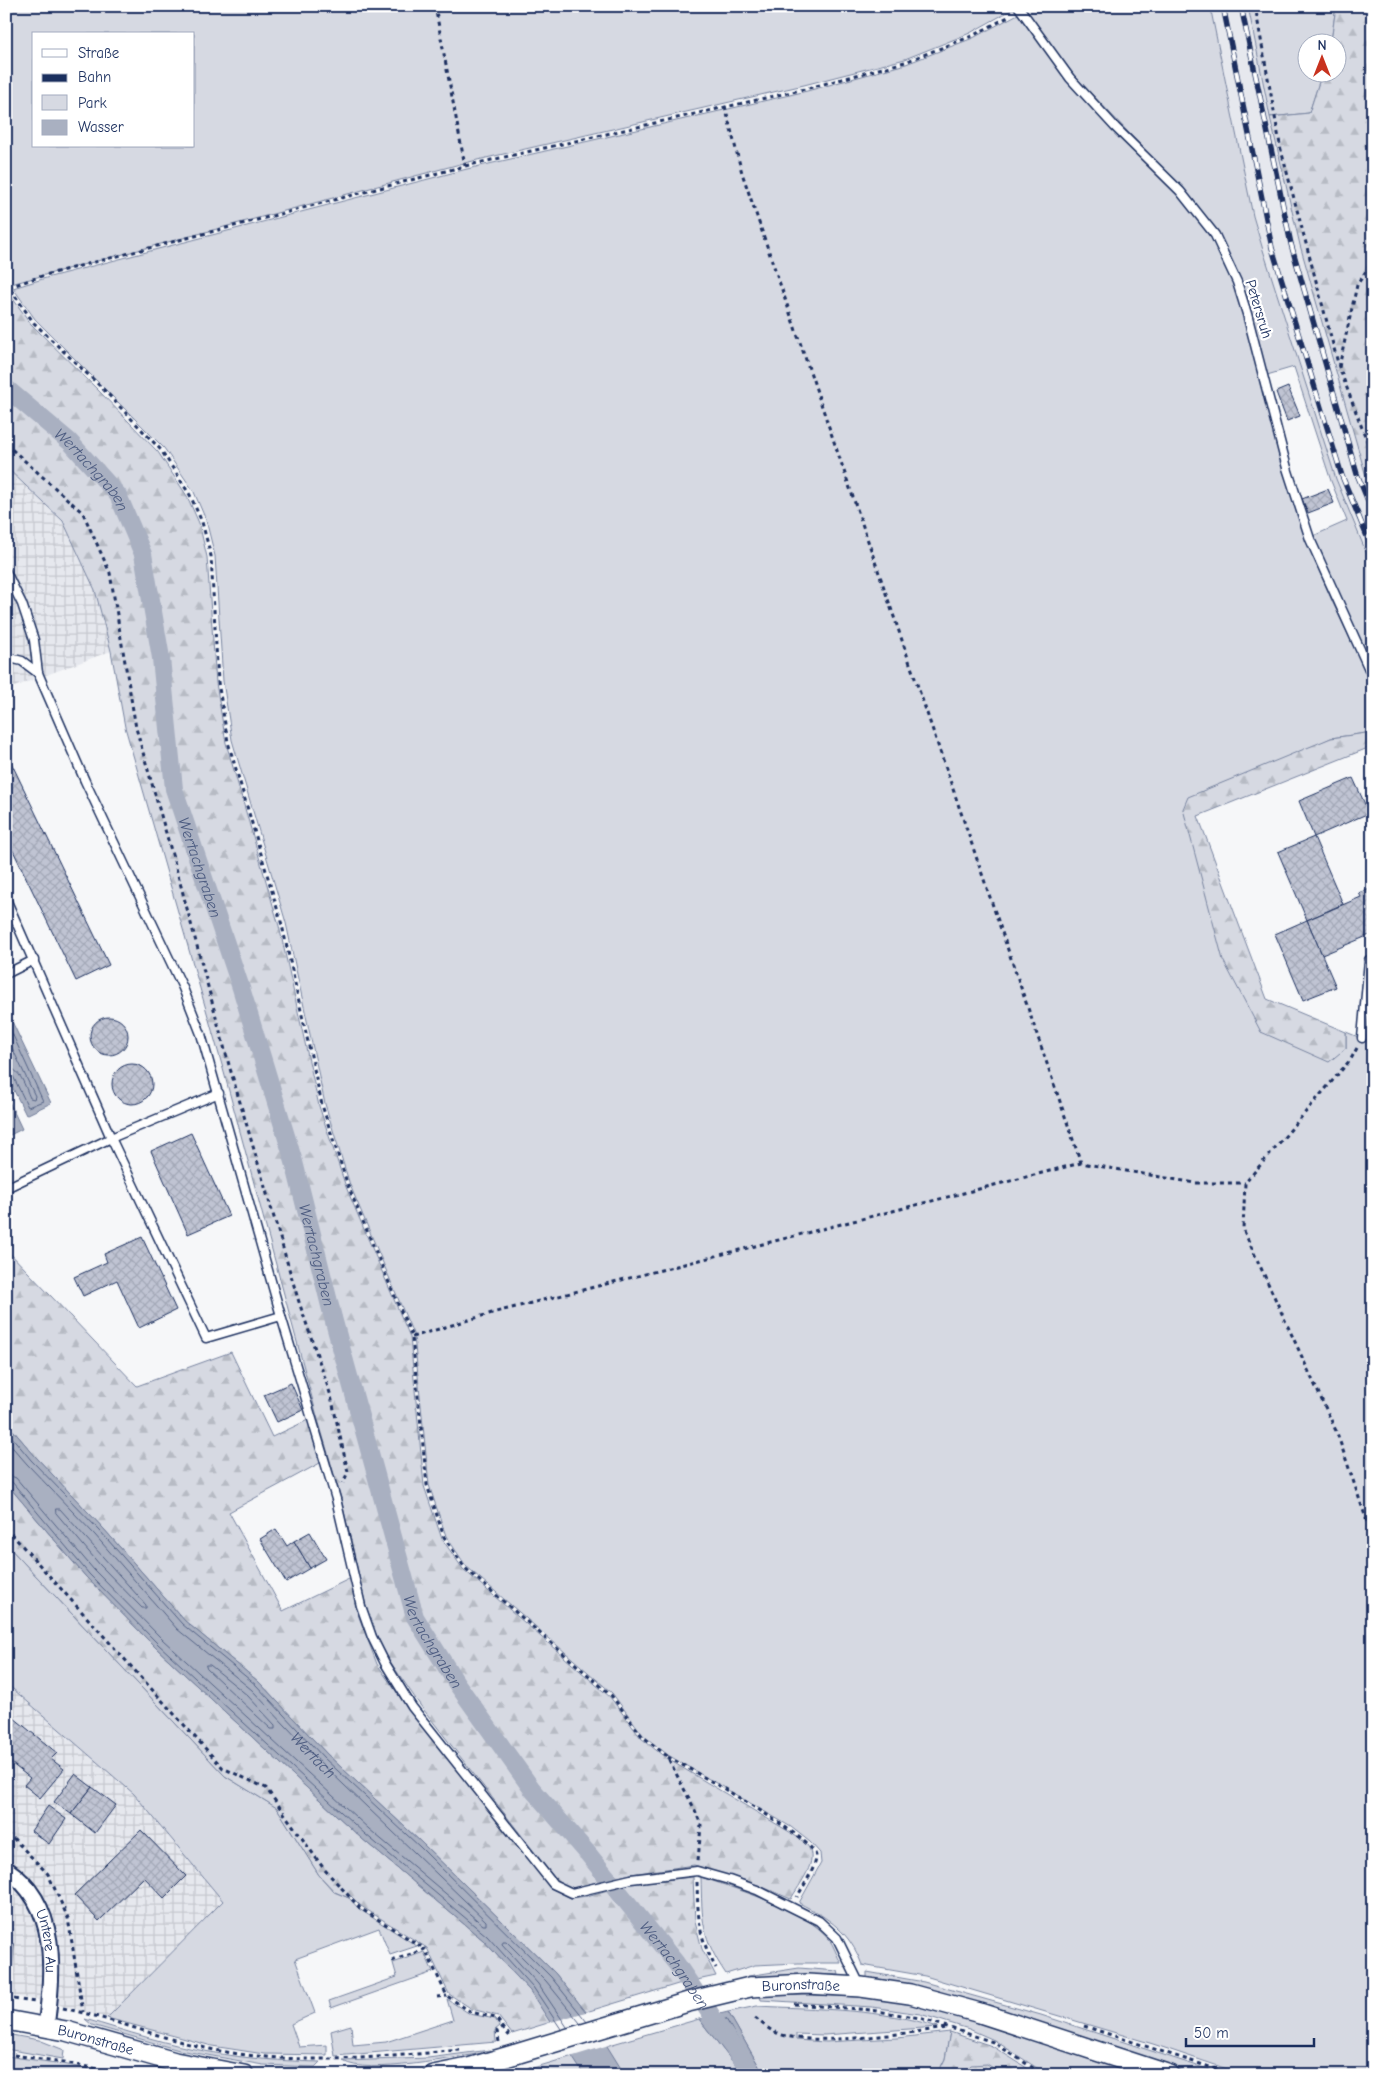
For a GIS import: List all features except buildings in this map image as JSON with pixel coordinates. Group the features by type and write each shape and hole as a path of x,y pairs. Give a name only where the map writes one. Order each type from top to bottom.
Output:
{"street":[{"name":"Untere Au","path":"6,1869 32,1895 45,1922 52,1958 46,2027"},
{"name":"Buronstraße","path":"433,2075 495,2061 512,2049 688,2002 750,1987 807,1984 861,1987 910,1994 980,2013 1170,2075"},
{"name":"Buronstraße","path":"6,2020 46,2027 176,2062 244,2075"}],"lane":[{"name":"Petersruh","path":"1019,8 1070,78 1115,127 1180,191 1215,235 1237,282 1287,468 1310,539 1373,678"},
{"path":"6,572 22,604 34,640 38,673 85,782 183,988 201,1034 281,1316 336,1499 361,1606 372,1637 385,1663 412,1707 553,1884 572,1893 631,1879 697,1871 757,1890 819,1922 837,1938 861,1987"},
{"path":"7,655 22,661 38,673"},
{"path":"6,899 111,1138 206,1338 281,1316"},
{"path":"1362,1038 1369,960 1373,958"},
{"path":"6,974 34,960"},
{"path":"6,1188 111,1138 218,1093"}],"path":[{"path":"435,6 465,166"},
{"path":"1255,6 1281,150 1339,367 1373,457"},
{"path":"9,287 45,275 465,166 805,89 905,62 972,36 1019,8"},
{"path":"725,106 742,173 1080,1163"},
{"path":"1339,367 1356,285 1373,260"},
{"path":"6,283 34,323 161,450 190,494 202,522 211,556 218,682 228,742 282,925 325,1114 348,1186 412,1337 426,1485 444,1537 465,1568 611,1695 642,1736 667,1756 789,1829 808,1843 816,1854 816,1862 792,1907"},
{"path":"6,444 82,513 110,573 136,728 278,1233 331,1396 348,1472 336,1499"},
{"path":"1362,1038 1351,1059 1245,1183 1243,1229 1337,1433 1373,1539"},
{"path":"412,1337 492,1313 1080,1163 1195,1183 1245,1183"},
{"path":"6,1528 222,1768 266,1788 324,1869 360,1908 425,1949 447,1996 471,2012 496,2018 504,2027 497,2031 498,2038"},
{"path":"667,1756 701,1825 697,1871 698,1922 705,1948 716,1968"},
{"path":"392,1961 425,1949"},
{"path":"437,1997 447,1996"},
{"path":"6,1998 83,2012 166,2038 211,2049 264,2058 331,2060 461,2050"},
{"path":"786,2004 871,2010 920,2018 993,2042 1044,2075"},
{"path":"755,2018 777,2034 800,2038 833,2038 950,2028"},
{"path":"495,2061 512,2049"},
{"path":"6,2054 64,2062 126,2075"}],"shaded area":[{"path":"1210,6 1248,6 1270,117 1300,245 1365,473 1373,493 1373,569 1336,479 1253,216"},
{"path":"6,467 63,521 95,590 111,651 6,690"},
{"path":"6,1683 134,1794 223,1901 107,2018 49,2002 6,1995"},
{"path":"987,2064 1004,2075 961,2075 971,2065"}],"green space":[{"path":"6,6 1014,6 1015,8 970,33 905,59 804,85 460,164 11,284 6,277"},
{"path":"1022,6 1210,6 1253,216 1336,479 1373,569 1373,668 1313,536 1347,521 1331,481 1294,367 1267,375 1250,313 1218,234 1181,188 1074,75"},
{"path":"1248,6 1336,6 1332,32 1296,32 1296,82 1319,82 1309,113 1270,117"},
{"path":"1336,6 1373,6 1373,493 1365,473 1300,245 1270,117 1309,113 1319,82 1346,82 1346,32 1332,32"},
{"path":"1018,14 1070,81 1178,193 1213,237 1235,283 1245,314 1285,468 1306,540 1332,601 1373,687 1373,732 1331,738 1183,809 1261,1032 1346,1048 1346,1032 1373,1043 1373,2075 1245,2075 1153,2044 925,1976 862,1965 857,1953 837,1927 820,1914 799,1903 821,1863 820,1853 810,1842 791,1827 668,1755 643,1735 612,1693 466,1566 446,1536 429,1485 414,1336 350,1185 325,1104 286,923 232,740 223,681 215,556 206,520 194,492 164,448 35,319 13,288 467,169 807,91 906,64 973,38"},
{"path":"6,289 31,324 158,452 187,496 199,523 207,557 216,683 226,743 279,926 319,1106 346,1187 410,1337 424,1486 442,1539 463,1569 610,1697 641,1738 666,1758 788,1831 807,1845 810,1851 810,1865 791,1899 760,1886 694,1865 631,1874 572,1888 557,1881 420,1705 389,1660 377,1637 366,1606 341,1498 222,1065 125,727 111,651 95,590 63,521 6,467"},
{"path":"1373,732 1373,746 1198,816 1267,999 1346,1032 1346,1048 1329,1062 1261,1032 1223,960 1183,809 1188,797 1331,738"},
{"path":"6,1249 137,1386 231,1352 272,1437 308,1420 320,1463 229,1512 283,1611 351,1578 356,1609 377,1664 409,1710 551,1888 571,1898 587,1896 632,1883 693,1877 695,1922 702,1949 716,1976 678,1984 586,2012 555,1973 423,1844 327,1754 259,1682 185,1621 6,1422"},
{"path":"6,1483 86,1577 155,1647 361,1838 483,1940 530,1991 551,2022 512,2034 498,2016 472,2009 449,1994 427,1948 361,1906 351,1896 349,1898 335,1892 319,1875 277,1808 225,1776 6,1544"},
{"path":"6,1544 225,1776 277,1808 319,1875 334,1892 349,1898 359,1909 417,1946 390,1955 379,1928 295,1959 315,2013 291,2024 299,2047 327,2045 327,2055 264,2054 212,2046 107,2018 223,1901 134,1794 6,1683"},
{"path":"701,1877 770,1901 804,1918 829,1939 841,1963 755,1965 726,1974 712,1949 704,1928"},
{"path":"424,1952 433,1972 331,2008 329,2001 397,1977 393,1963"},
{"path":"799,1968 838,1971 839,1975 794,1975 750,1981 748,1976"},
{"path":"867,1972 924,1982 1041,2015 1225,2075 1198,2075 867,1980"},
{"path":"760,1996 860,1997 908,2002 977,2020 1147,2075 1052,2075 1037,2068 994,2040 969,2029 920,2014 872,2007 761,2000"},
{"path":"447,1999 470,2014 495,2019 500,2026 495,2030 496,2042 335,2056 331,2031 351,2025 353,2045 386,2042 453,2020"},
{"path":"757,2006 872,2013 917,2021 938,2027 824,2035 796,2034 796,2040 826,2042 897,2038 950,2032 945,2059 937,2075 764,2075 728,2012"},
{"path":"85,2019 163,2042 210,2052 265,2059 320,2062 315,2067 263,2065 179,2050 92,2025"},
{"path":"699,2019 736,2066 740,2075 625,2075 606,2046"},
{"path":"950,2032 992,2046 1038,2075 1004,2075 987,2064 971,2065 961,2075 937,2075 945,2059"},
{"path":"6,2034 39,2040 64,2050 63,2059 6,2049"},
{"path":"490,2050 456,2058 392,2066 372,2067 343,2061 428,2058"},
{"path":"6,2056 63,2064 115,2075 6,2075"},
{"path":"573,2056 584,2075 537,2075 533,2068"}],"water":[{"path":"6,1009 51,1103 26,1115 6,1074"},
{"path":"6,1095 22,1129 6,1137"},
{"name":"Wertach","path":"6,1422 185,1621 259,1682 327,1754 423,1844 555,1973 586,2012 625,2075 584,2075 530,1991 483,1940 361,1838 155,1647 86,1577 6,1483"},
{"path":"728,2012 764,2075 740,2075 736,2066 699,2019"}],"pier":[{"path":"589,2011 609,2045 570,2057 548,2023"}],"waterway":[{"name":"Wertachgraben","path":"6,388 70,442 118,495 143,554 161,658 174,789 241,988 294,1162 333,1318 415,1617 457,1684 532,1789 585,1850 676,1963 752,2075"}],"railway":[{"path":"1223,6 1272,248 1342,476 1373,551"},
{"path":"1241,6 1291,244 1357,474 1373,513"}]}
